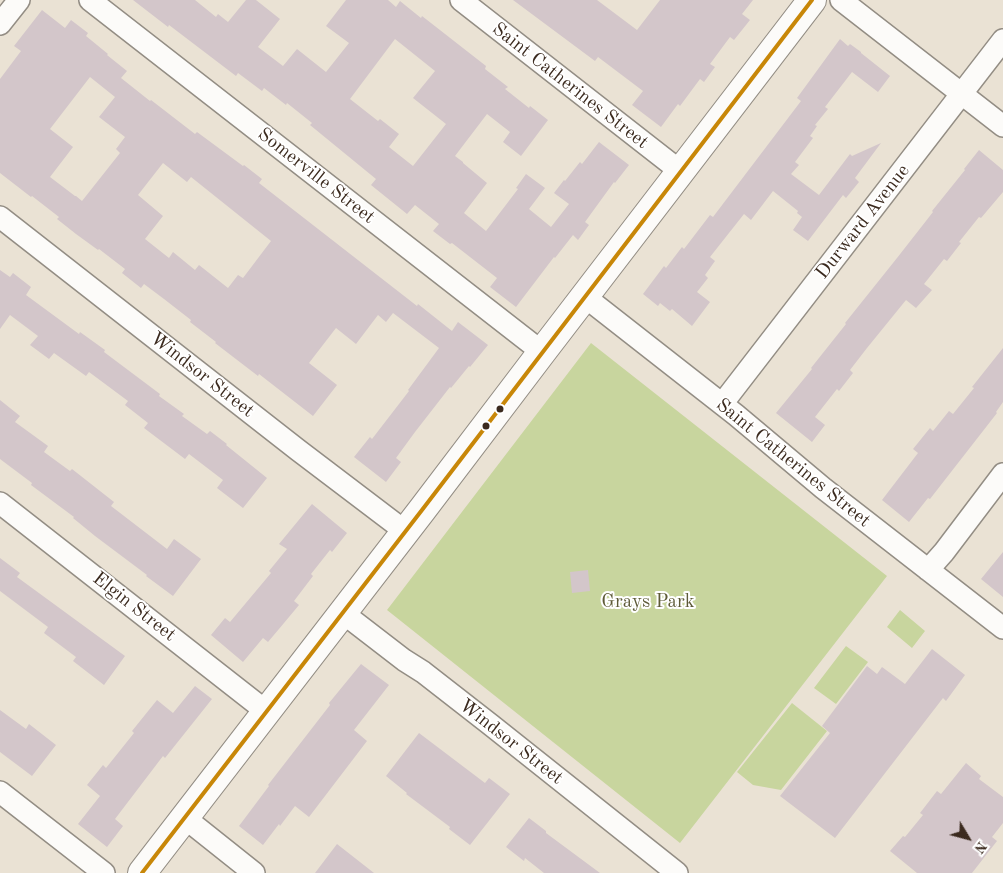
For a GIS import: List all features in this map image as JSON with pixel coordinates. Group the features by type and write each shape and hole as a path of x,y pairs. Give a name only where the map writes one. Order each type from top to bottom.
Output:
{"street":[{"path":"0,24 19,0"},
{"name":"Somerville Street","path":"90,0 542,352"},
{"name":"Saint Catherines Street","path":"460,0 680,172"},
{"path":"142,873 406,532 584,296 812,0"},
{"path":"841,0 1003,126"},
{"name":"Durward Avenue","path":"722,404 1003,40"},
{"name":"Windsor Street","path":"0,217 406,532"},
{"name":"Saint Catherines Street","path":"584,296 722,404 823,488 1003,628"},
{"path":"928,570 944,552 1003,474"},
{"name":"Elgin Street","path":"0,503 267,712"},
{"name":"Windsor Street","path":"343,613 492,725 677,873"},
{"path":"0,792 104,873"},
{"path":"185,818 254,873"}],"green space":[{"name":"Grays Park","path":"591,343 887,576 680,843 387,610"},
{"path":"900,610 925,631 912,648 887,627"},
{"path":"846,646 868,662 836,704 814,688"},
{"path":"792,703 827,731 781,790 753,785 737,772"}],"building":[{"path":"133,0 195,0 216,17 218,14 228,22 246,0 256,0 280,19 258,47 283,66 297,49 326,72 349,43 326,26 346,0 388,0 396,7 400,1 486,66 485,69 508,87 505,89 548,120 521,156 503,142 510,132 487,114 455,156 487,183 464,213 486,231 518,189 516,188 526,174 545,188 529,209 551,227 569,204 554,193 580,162 582,164 599,142 629,165 585,222 589,225 578,240 573,235 516,307 490,287 497,278 452,243 450,244 433,231 439,224 415,205 407,214 371,185 376,179 310,125 312,123 287,103 286,105 264,88 262,91 238,73 236,76 169,25 168,27","holes":["395,39 435,71 413,98 446,124 413,166 389,147 399,134 380,119 378,121 350,99"]},
{"path":"513,0 597,0 637,30 660,0 753,0 742,14 750,20 734,40 730,37 710,64 715,67 704,82 700,79 680,106 678,104 661,127 632,105 643,91 598,57 595,61"},
{"path":"42,10 65,28 71,20 88,33 86,36 127,71 121,78 150,101 195,134 197,132 244,165 262,179 259,183 417,306 418,304 452,331 458,322 488,345 450,387 415,432 396,458 401,462 386,482 354,457 370,437 372,439 439,348 393,313 386,322 378,315 356,344 336,328 309,363 337,385 313,416 215,343 190,322 191,320 144,284 141,288 122,273 125,269 76,234 57,219 59,217 0,173 0,79 21,51 14,46","holes":["90,77 115,97 99,117 125,137 116,149 120,153 82,201 50,177 73,147 50,129","163,163 187,182 191,177 271,241 243,278 238,275 228,288 199,265 195,270 173,252 169,258 145,239 163,216 138,195"]},
{"path":"840,39 848,46 850,44 861,52 890,76 878,92 852,72 825,107 828,109 815,125 817,126 810,136 813,138 795,162 799,165 791,174 819,195 850,154 852,156 881,143 855,178 859,182 846,198 843,195 808,241 793,230 802,217 797,213 798,211 773,191 751,220 744,214 710,257 715,261 705,275 708,278 697,292 710,302 692,326 672,309 670,311 660,303 658,306 643,294 664,266 666,268 682,247 684,249 710,215 713,217 801,101 797,98"},
{"path":"979,150 1003,170 1003,192 981,218 979,217 947,261 944,259 924,284 932,290 916,308 906,300 850,370 853,373 839,391 837,389 815,417 825,425 812,442 776,413 812,369 845,323 933,212"},
{"path":"0,270 10,277 13,273 31,287 26,295 79,334 80,332 105,350 104,352 184,414 182,416 207,434 210,431 267,478 243,508 217,488 223,480 189,454 185,459 144,428 148,423 125,405 128,401 89,372 86,376 54,353 49,359 30,345 38,336 10,315 0,329"},
{"path":"1003,348 1003,402 997,413 930,499 928,498 909,522 882,500 918,453 913,449 930,428 933,431 949,411 953,414"},
{"path":"0,400 20,416 15,422 48,446 44,452 70,471 72,469 114,502 111,506 167,549 174,539 201,559 173,596 0,459"},
{"path":"312,504 347,533 332,552 330,550 311,574 313,576 294,601 299,605 268,642 263,638 243,662 211,635 225,618 230,622 271,573 269,571 287,549 279,544"},
{"path":"1003,552 1003,597 981,579"},
{"path":"0,558 20,573 17,577 125,656 104,685 73,661 76,657 44,633 48,627 0,591"},
{"path":"588,570 590,591 572,593 570,572"},
{"path":"932,649 965,675 946,701 943,698 835,838 780,796 830,733 822,726 867,666 877,674 882,667 905,684"},
{"path":"361,664 389,685 354,730 367,741 309,817 295,806 263,845 239,826 330,705 329,703"},
{"path":"195,686 212,699 165,758 163,756 115,819 123,826 107,847 78,824 100,796 87,785 103,765 106,768 157,700 173,713"},
{"path":"0,710 26,729 29,724 56,745 32,776 0,752"},
{"path":"419,733 485,783 489,778 510,794 470,845 386,776"},
{"path":"966,763 981,776 979,779 1003,797 1003,823 992,837 997,841 972,873 917,873 890,851 903,836 905,837 923,815 920,813 937,791 941,794"},
{"path":"529,818 600,873 544,873 525,858 524,861 506,847"},
{"path":"337,844 374,873 315,873"}],"transit line":[{"path":"142,873 812,0"}]}
